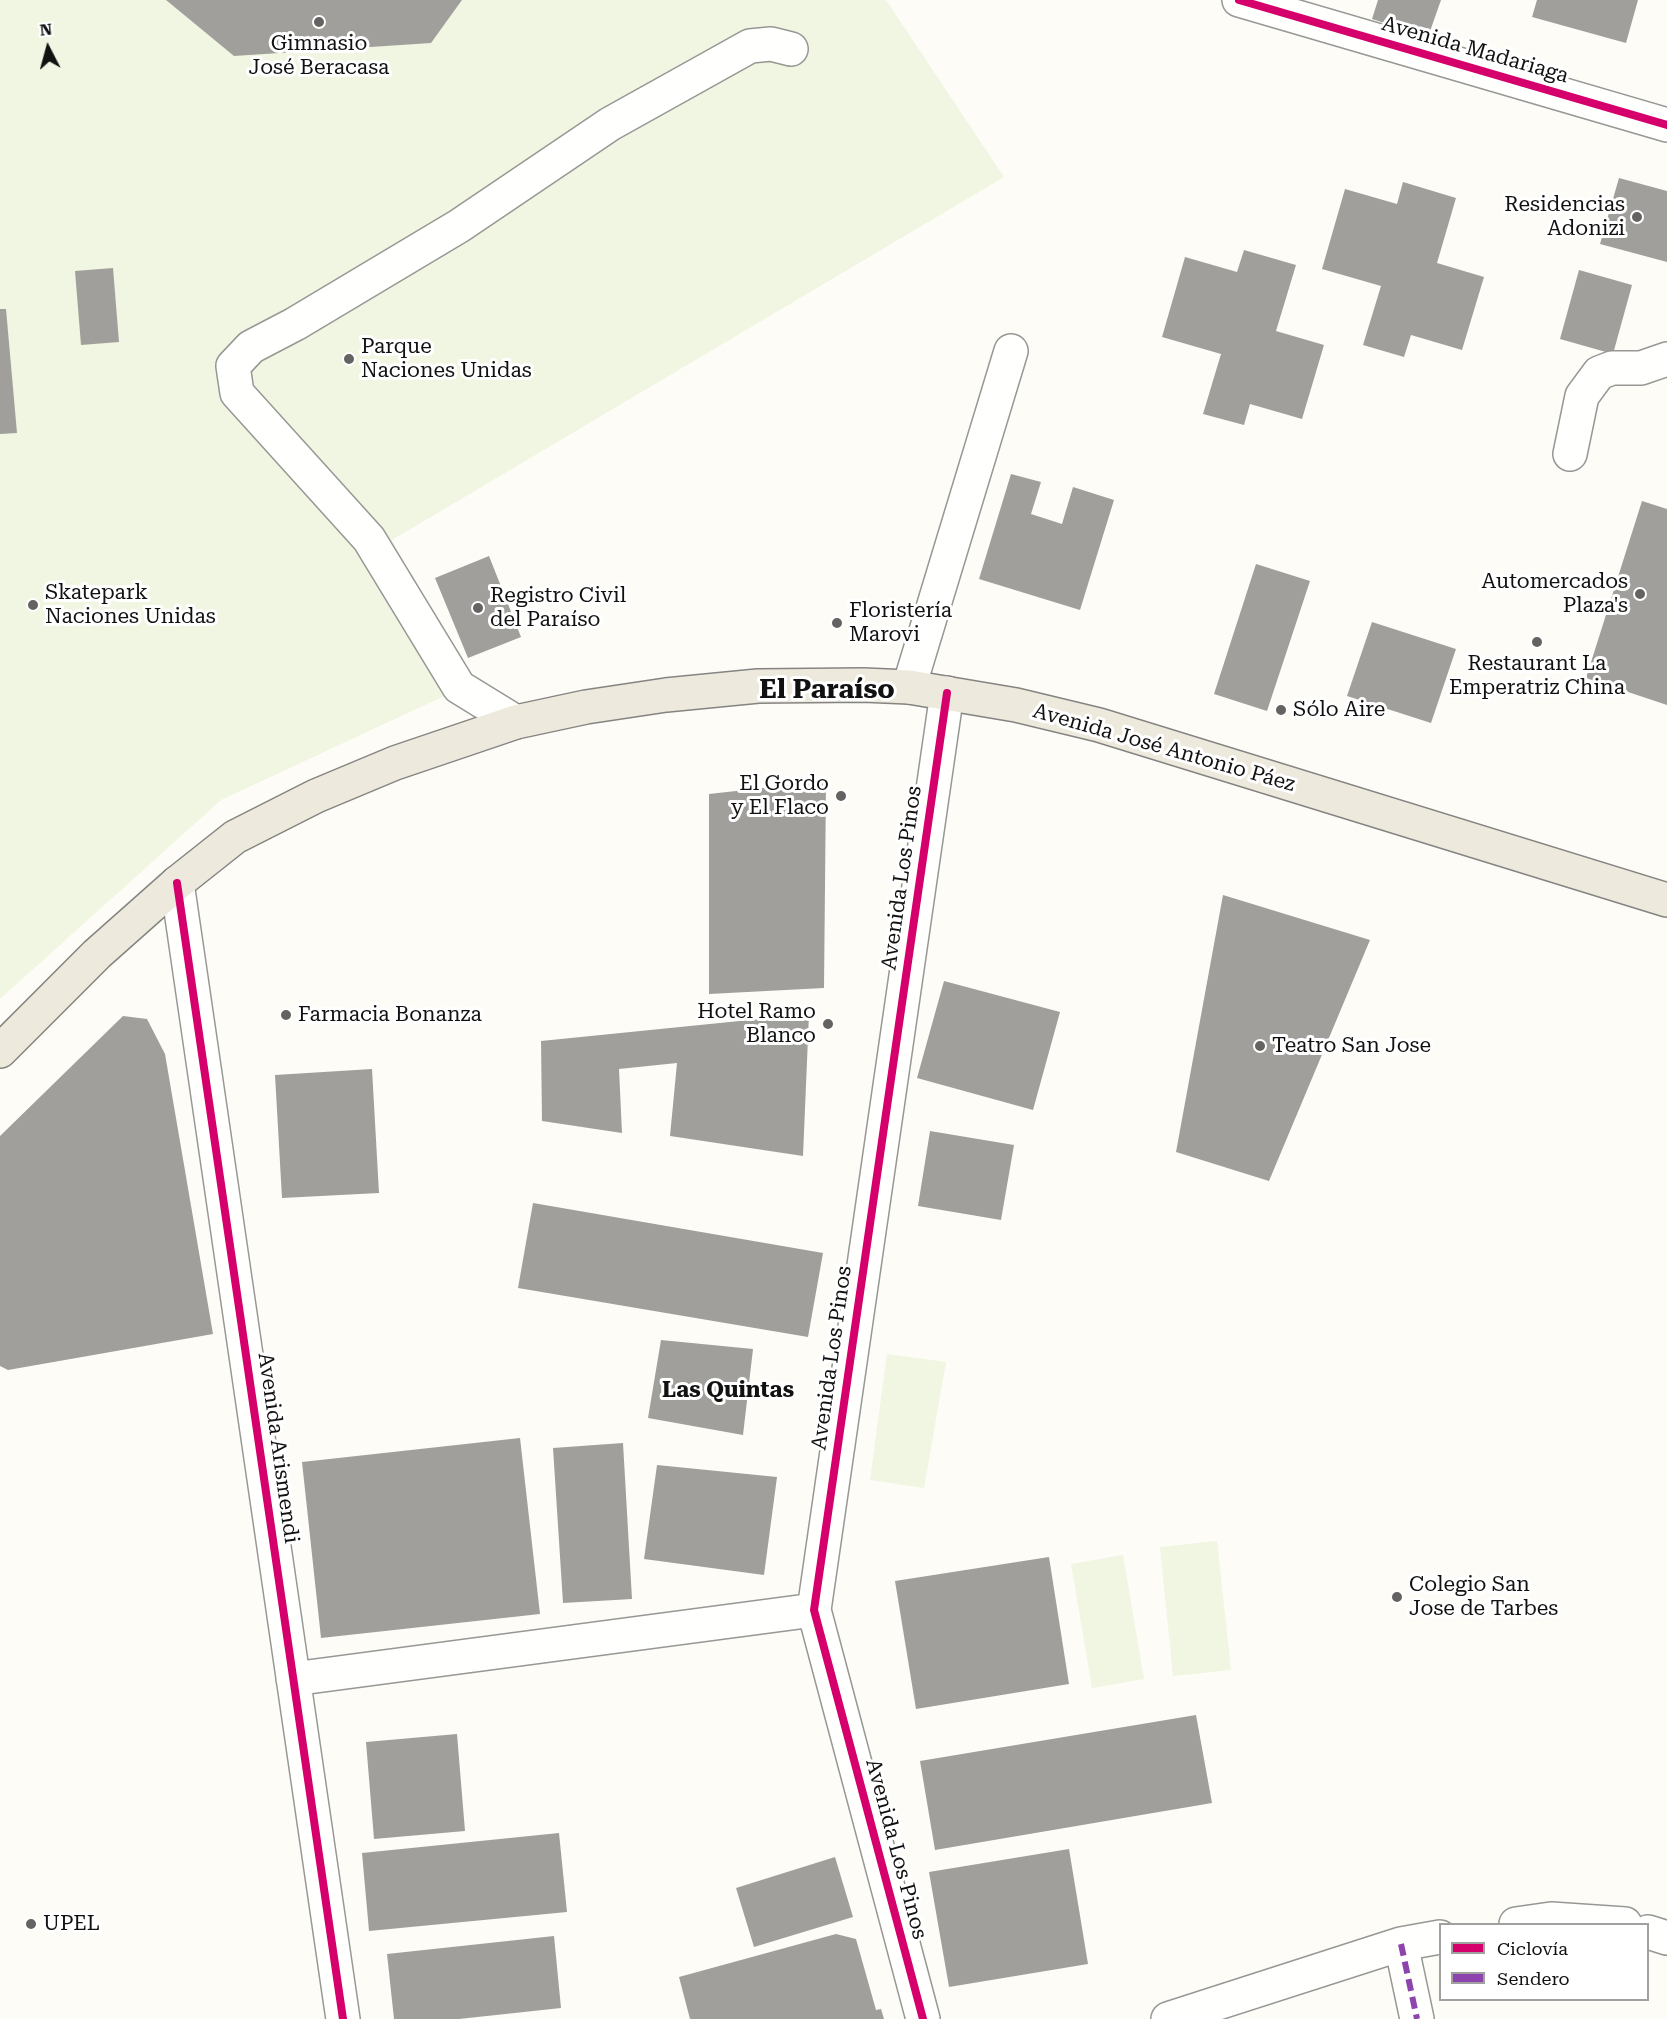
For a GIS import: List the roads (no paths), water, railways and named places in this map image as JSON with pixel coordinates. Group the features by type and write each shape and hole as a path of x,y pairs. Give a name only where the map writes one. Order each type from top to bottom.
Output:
{"main road":[{"name":"Avenida José Antonio Páez","path":"0,1051 97,954 177,883 235,837 316,796 395,763 516,722 586,707 666,695 758,686 909,687 1016,705 1099,725 1667,900"}],"street":[{"name":"Avenida Madariaga","path":"1239,0 1667,125"},
{"path":"516,722 459,687 369,539 237,393 233,366 251,347 295,324 459,226 621,118 750,46 771,44 791,49"},
{"path":"909,687 1011,351"},
{"path":"1570,454 1582,396 1599,373 1612,368 1641,368 1667,359"},
{"name":"Avenida Los Pinos","path":"923,2019 814,1611 947,693"},
{"name":"Avenida Arismendi","path":"177,883 343,2019"},
{"path":"293,1679 814,1611"},
{"path":"1523,1923 1551,1919 1610,1923"},
{"path":"1649,1933 1667,1938"},
{"path":"1168,2019 1401,1944 1439,1937"},
{"path":"1401,1944 1417,2019"}],"place":[{"name":"Gimnasio José Beracasa","path":"319,22"},
{"name":"Residencias Adonizi","path":"1637,217"},
{"name":"Parque Naciones Unidas","path":"349,359"},
{"name":"Automercados Plaza's","path":"1640,594"},
{"name":"Skatepark Naciones Unidas","path":"33,605"},
{"name":"Registro Civil del Paraíso","path":"478,608"},
{"name":"Floristería Marovi","path":"837,623"},
{"name":"Restaurant La Emperatriz China","path":"1537,642"},
{"name":"Sólo Aire","path":"1281,710"},
{"name":"El Gordo y El Flaco","path":"841,796"},
{"name":"Farmacia Bonanza","path":"286,1015"},
{"name":"Hotel Ramo Blanco","path":"828,1024"},
{"name":"Teatro San Jose","path":"1260,1046"},
{"name":"Colegio San Jose de Tarbes","path":"1397,1597"},
{"name":"UPEL","path":"31,1924"}],"district":[{"name":"El Paraíso","path":"827,690"},
{"name":"Las Quintas","path":"728,1391"}]}
